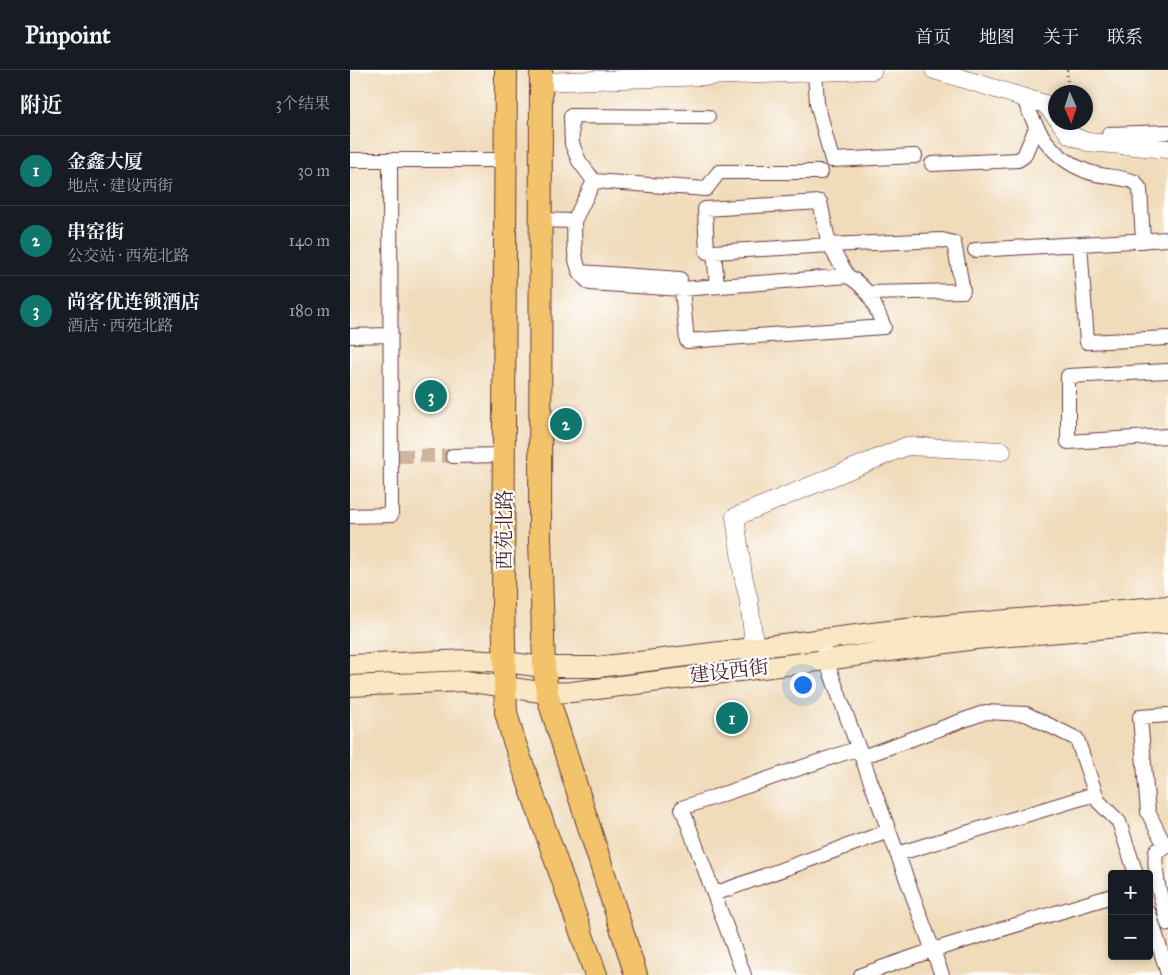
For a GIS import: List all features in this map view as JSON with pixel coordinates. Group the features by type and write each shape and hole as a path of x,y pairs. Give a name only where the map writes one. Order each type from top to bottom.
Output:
{"main road":[{"name":"西苑北路","path":"506,70 504,455 504,662 506,712 513,738 596,975"},
{"name":"西苑北路","path":"541,76 540,538 544,667 547,693 636,975"},
{"name":"建设西街","path":"350,665 468,660 544,667 598,667 905,629 1168,606"},
{"name":"建设西街","path":"350,686 465,681 547,693 572,692 975,639 1168,623"}],"street":[{"path":"541,76 873,70"},
{"path":"950,71 1045,104 1048,108"},
{"path":"815,72 817,103 832,160 915,156"},
{"path":"1023,97 1036,128 1050,148 1063,159 1086,171 1135,182 1140,189 1143,241"},
{"path":"708,117 571,116 572,144 579,161 594,181 706,188 719,172 821,172"},
{"path":"932,164 1018,160 1024,156 1036,128"},
{"path":"1066,130 1070,135 1087,142 1168,148"},
{"path":"1109,134 1168,132"},
{"path":"350,160 506,160"},
{"path":"350,516 391,515 395,456 391,336 390,160"},
{"path":"594,181 574,221 576,260 579,272 590,283 717,286 848,276"},
{"path":"681,284 687,341 884,327 868,293 860,283 848,276 829,245 820,202 705,209 707,252 829,245 942,240 954,243 963,291 868,293"},
{"path":"540,220 574,221"},
{"path":"975,250 1168,239"},
{"path":"1080,244 1087,342 1168,338"},
{"path":"714,252 717,286"},
{"path":"350,336 391,336"},
{"path":"1168,371 1068,376 1068,442 1168,436"},
{"path":"757,668 734,517 907,446 1002,451"},
{"path":"453,456 504,455"},
{"path":"823,639 826,660 942,975"},
{"path":"744,975 682,808 986,712 1026,714 1077,739 1095,794 1101,804 1119,822 1135,870"},
{"path":"1167,919 1158,888 1155,864 1156,851 1166,846 1148,812 1140,716 1168,715"},
{"path":"898,854 1095,794"},
{"path":"714,894 889,831"},
{"path":"861,975 932,950 1108,897"},
{"path":"1150,915 1168,974"}],"path":[{"path":"1067,70 1068,85"}],"tunnel":[{"path":"399,456 453,456"}],"place":[{"name":"尚客优连锁酒店","path":"431,396"},
{"name":"串窑街","path":"566,424"},
{"name":"金鑫大厦","path":"732,718"}]}
